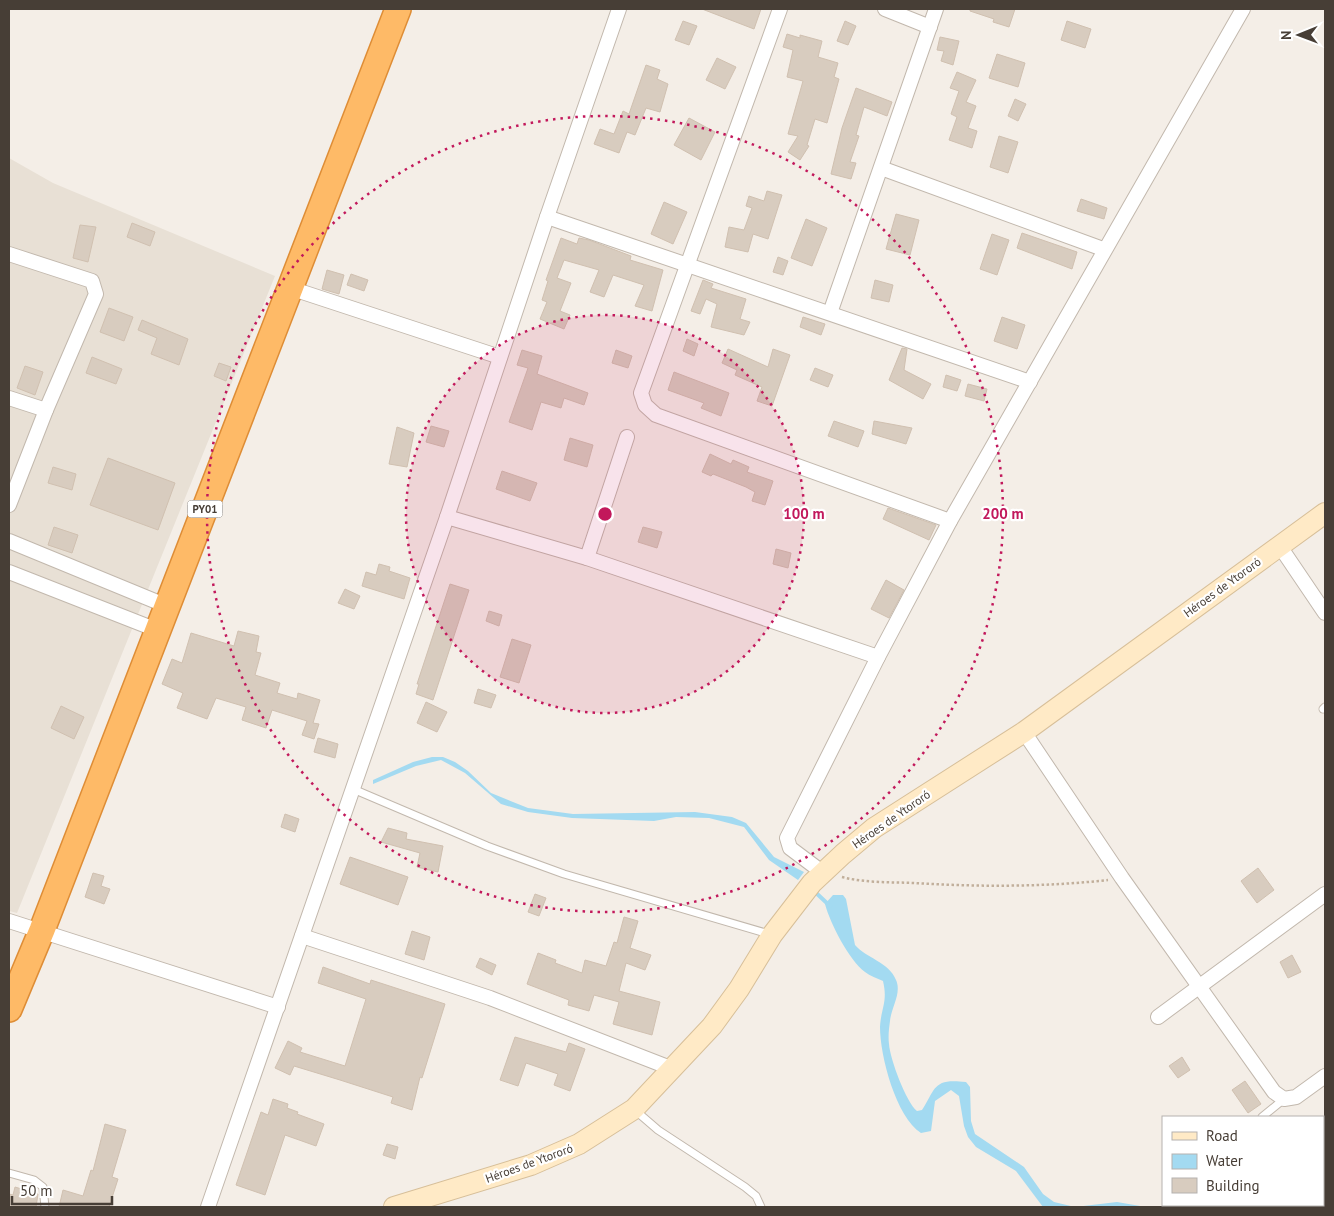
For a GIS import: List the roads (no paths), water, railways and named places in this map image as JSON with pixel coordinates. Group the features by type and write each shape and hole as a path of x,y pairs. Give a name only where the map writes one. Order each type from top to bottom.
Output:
{"highway":[{"name":"PY01","path":"9,1009 22,970 42,930 398,9"}],"main road":[{"name":"Héroes de Ytororó","path":"394,1207 531,1165 579,1144 634,1109 712,1026 734,996 772,935 817,878 874,828 1024,732 1325,513"}],"street":[{"path":"208,1207 447,517 546,217 619,9"},
{"path":"780,9 642,393 645,405 656,415 950,521"},
{"path":"885,9 930,27"},
{"path":"830,313 936,9"},
{"path":"817,878 790,848 787,838 878,656 950,521 1242,9"},
{"path":"882,168 1104,249"},
{"path":"546,217 1030,382"},
{"path":"9,254 92,281 96,294 46,410 9,505"},
{"path":"290,288 500,357"},
{"path":"9,398 46,410"},
{"path":"587,558 627,437"},
{"path":"447,517 587,558 878,656"},
{"path":"9,541 167,606"},
{"path":"1279,545 1325,613"},
{"path":"9,572 157,630"},
{"path":"1024,732 1122,878 1200,985 1274,1092 1284,1099 1296,1097 1325,1076"},
{"path":"1158,1017 1325,894"},
{"path":"9,920 278,1008"},
{"path":"302,936 490,998 673,1069"}],"lane":[{"path":"352,789 488,846 564,874 772,935"},
{"path":"1263,1116 1284,1099"},
{"path":"634,1109 658,1130 745,1187 756,1196 761,1207"},
{"path":"9,1173 34,1180 43,1187 45,1207"}],"water":[{"path":"432,757 443,757 455,762 468,771 491,793 528,808 573,814 695,812 732,817 746,823 774,857 804,872 798,880 769,860 744,827 709,818 676,817 654,821 572,818 528,812 501,804 465,773 441,760 416,766 373,784 373,780 413,762"},
{"path":"833,895 843,895 846,899 855,945 883,964 893,974 898,985 891,1016 889,1044 899,1080 913,1106 917,1111 922,1110 933,1090 941,1083 966,1082 970,1087 971,1121 975,1134 1024,1167 1043,1194 1054,1202 1075,1207 1043,1207 1016,1171 976,1147 968,1137 964,1126 959,1096 951,1090 935,1101 931,1131 921,1133 912,1125 897,1100 886,1069 880,1027 885,1000 883,981 867,973 859,966 841,941 825,904"},
{"path":"1117,1202 1146,1207 1075,1207"}],"waterway":[{"path":"813,890 830,906"}]}
